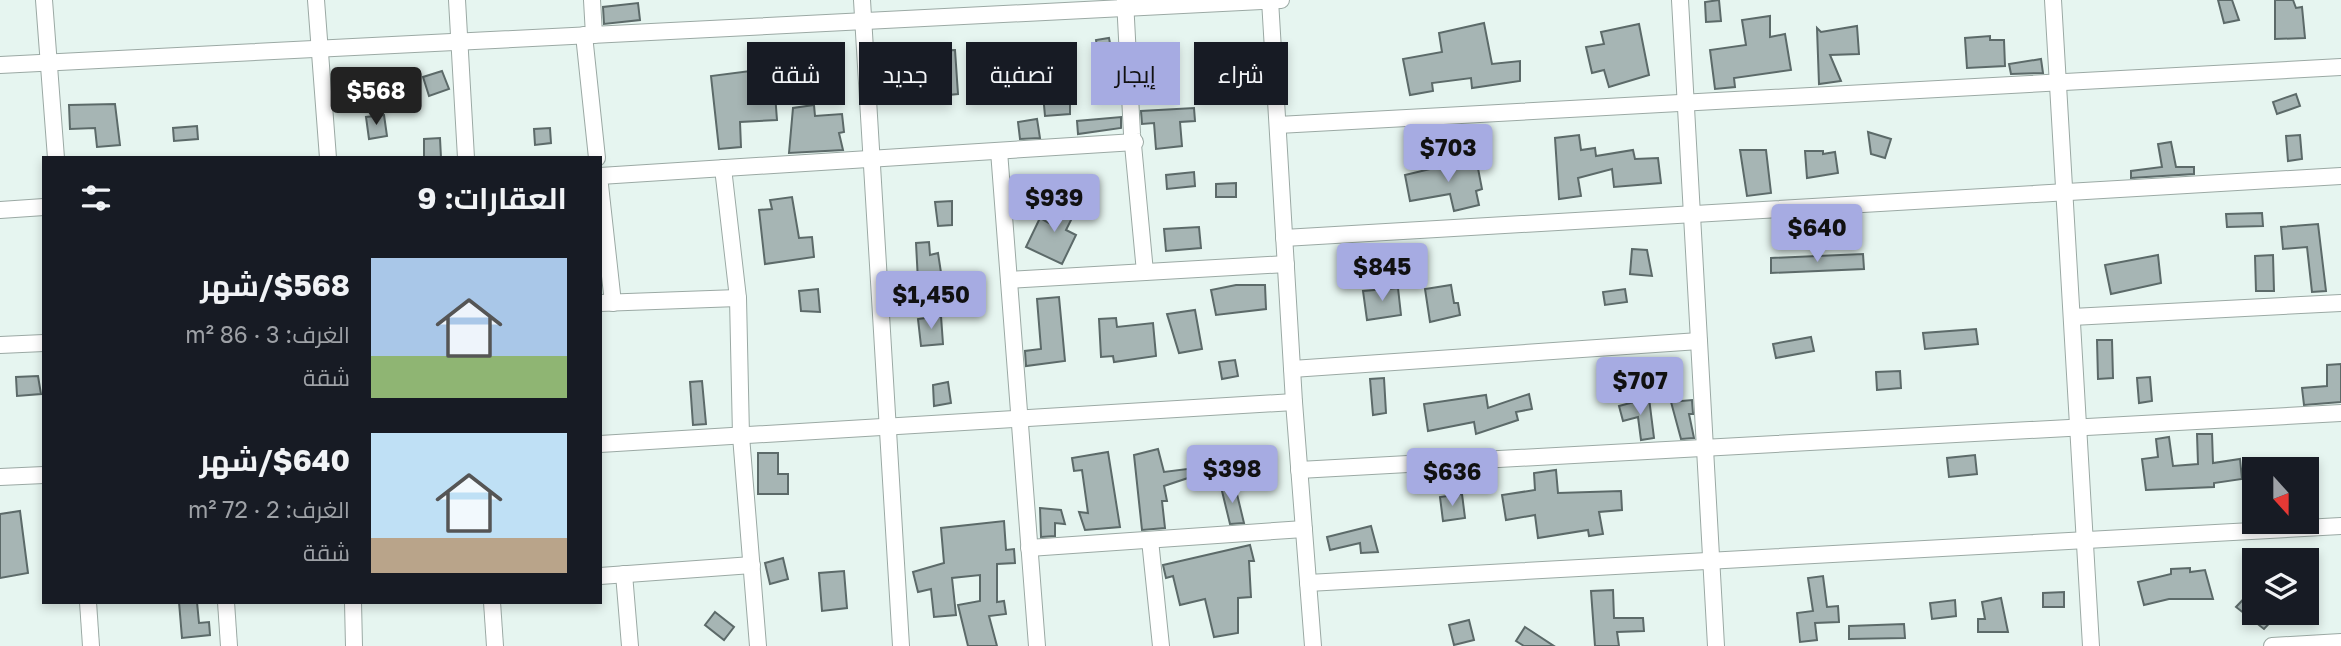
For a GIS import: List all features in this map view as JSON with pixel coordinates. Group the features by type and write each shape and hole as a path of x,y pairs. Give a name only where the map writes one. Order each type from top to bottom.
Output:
{"street":[{"path":"44,0 56,156"},
{"path":"316,0 328,156"},
{"path":"457,0 466,156"},
{"path":"592,0 589,35 597,156"},
{"path":"862,0 901,646"},
{"path":"1270,0 1294,402 1313,646"},
{"path":"0,65 864,21 1125,4 1280,0"},
{"path":"1681,0 1716,646"},
{"path":"2053,0 2091,646"},
{"path":"1125,4 1145,272"},
{"path":"1278,125 2341,67"},
{"path":"602,176 1134,142"},
{"path":"999,151 1037,646"},
{"path":"723,168 738,298 741,436 758,646"},
{"path":"1284,237 2341,176"},
{"path":"0,210 42,207"},
{"path":"602,224 606,303 738,298"},
{"path":"1009,280 1286,264"},
{"path":"2072,317 2341,303"},
{"path":"1292,369 1699,341"},
{"path":"0,345 42,343"},
{"path":"602,444 1294,402"},
{"path":"1299,470 2341,413"},
{"path":"0,477 42,475"},
{"path":"1308,583 2341,526"},
{"path":"1030,548 1304,529"},
{"path":"1150,540 1161,646"},
{"path":"602,576 751,565"},
{"path":"624,574 630,646"},
{"path":"88,604 92,646"},
{"path":"226,604 229,646"},
{"path":"353,604 354,646"},
{"path":"492,604 495,646"},
{"path":"2272,646 2341,642"}],"building":[{"path":"1719,0 1721,21 1706,22 1705,2"},
{"path":"2218,0 2232,0 2239,20 2224,23"},
{"path":"2275,0 2293,0 2296,8 2302,7 2305,38 2275,39"},
{"path":"638,3 640,20 604,24 603,7"},
{"path":"1770,16 1770,37 1785,34 1791,70 1734,78 1735,87 1715,89 1710,50 1746,45 1742,20"},
{"path":"1484,23 1492,64 1520,61 1520,81 1472,88 1471,78 1432,83 1433,91 1410,95 1403,59 1442,52 1439,33"},
{"path":"1639,24 1649,75 1609,87 1604,70 1592,73 1586,47 1604,44 1601,32"},
{"path":"1857,26 1859,54 1830,55 1841,81 1819,84 1817,28 1821,32"},
{"path":"1990,36 1990,40 2004,40 2005,66 1967,68 1965,38"},
{"path":"1109,38 1110,42 1096,42"},
{"path":"952,50 955,50 958,94 952,95"},
{"path":"2041,59 2043,73 2011,74 2009,64"},
{"path":"442,71 449,89 429,96 423,77"},
{"path":"747,71 747,105 776,105 777,120 740,122 741,147 719,149 711,76"},
{"path":"2296,94 2300,106 2277,114 2273,102"},
{"path":"115,104 120,145 97,147 95,128 70,129 69,105"},
{"path":"814,105 815,116 842,114 844,132 839,133 843,150 789,153 793,108"},
{"path":"1044,105 1070,105 1070,114 1045,116"},
{"path":"1194,108 1195,121 1180,122 1182,146 1156,149 1154,123 1142,124 1141,111"},
{"path":"384,115 387,136 369,139 366,117"},
{"path":"1121,117 1121,128 1078,134 1077,121"},
{"path":"1037,119 1040,138 1020,139 1018,122"},
{"path":"197,126 198,139 174,141 173,128"},
{"path":"550,128 551,143 535,145 534,129"},
{"path":"1868,132 1891,139 1885,158 1871,154"},
{"path":"1579,135 1581,150 1595,148 1596,156 1633,150 1635,159 1658,158 1661,183 1614,187 1612,169 1578,178 1581,196 1559,199 1555,138"},
{"path":"2300,135 2302,159 2288,161 2286,136"},
{"path":"440,138 441,156 424,156 424,139"},
{"path":"2171,142 2176,167 2194,167 2194,174 2131,178 2131,171 2162,167 2158,144"},
{"path":"1740,150 1766,150 1771,193 1747,196"},
{"path":"1805,151 1823,151 1823,154 1835,152 1838,173 1807,178"},
{"path":"1476,158 1482,189 1476,191 1479,205 1454,211 1450,194 1410,201 1405,175"},
{"path":"1194,172 1195,186 1167,189 1166,175"},
{"path":"1236,183 1236,197 1216,197 1216,184"},
{"path":"792,197 799,238 812,237 814,257 765,264 759,210 772,209 770,200"},
{"path":"1060,200 1077,208 1066,230 1076,235 1062,264 1026,247 1040,218 1049,223"},
{"path":"952,201 952,225 938,226 935,202"},
{"path":"2262,213 2263,226 2227,227 2226,214"},
{"path":"2318,224 2326,291 2312,292 2307,247 2283,249 2281,227"},
{"path":"1199,227 1201,248 1166,251 1164,229"},
{"path":"929,242 930,255 938,253 942,279 918,281 916,243"},
{"path":"1632,249 1647,250 1652,276 1630,274"},
{"path":"1863,254 1864,269 1771,273 1771,258"},
{"path":"2158,255 2161,283 2111,294 2105,265"},
{"path":"2273,255 2274,291 2256,291 2255,256"},
{"path":"1236,285 1265,285 1266,309 1216,315 1211,290"},
{"path":"1451,285 1454,303 1458,303 1460,315 1430,322 1425,289"},
{"path":"1398,288 1401,315 1367,320 1363,291"},
{"path":"818,289 820,312 801,311 799,291"},
{"path":"1625,289 1627,302 1605,305 1603,292"},
{"path":"1059,297 1065,361 1026,366 1025,351 1041,349 1037,299"},
{"path":"1195,310 1202,349 1179,353 1167,314"},
{"path":"941,316 943,344 921,346 918,319"},
{"path":"1116,318 1117,327 1153,323 1156,356 1114,362 1113,356 1101,357 1099,319"},
{"path":"1976,329 1978,344 1925,349 1923,333"},
{"path":"1811,337 1814,351 1776,358 1773,344"},
{"path":"2097,340 2112,340 2113,378 2098,379"},
{"path":"1235,360 1238,376 1222,379 1219,362"},
{"path":"2341,364 2341,402 2304,405 2302,388 2327,386 2327,365"},
{"path":"1900,371 1901,388 1877,390 1876,372"},
{"path":"38,376 41,394 17,396 16,377"},
{"path":"2150,377 2152,401 2139,403 2137,378"},
{"path":"1384,378 1386,413 1373,415 1370,379"},
{"path":"702,381 706,424 693,425 690,382"},
{"path":"948,382 951,403 934,406 933,385"},
{"path":"1529,394 1532,409 1516,412 1518,420 1476,434 1474,422 1428,431 1424,404 1486,395 1488,408"},
{"path":"1649,398 1654,438 1641,440 1638,417 1623,421 1619,406"},
{"path":"1692,400 1693,414 1689,414 1694,438 1681,439 1671,402"},
{"path":"2197,434 2212,434 2213,463 2240,459 2242,479 2214,483 2214,487 2146,490 2142,459 2158,457 2156,439 2169,437 2173,466 2198,464"},
{"path":"1158,449 1164,472 1195,468 1197,475 1164,486 1167,501 1162,501 1165,528 1142,530 1134,455"},
{"path":"1108,452 1120,527 1085,530 1079,512 1088,513 1082,470 1074,471 1072,458"},
{"path":"758,453 778,453 778,474 788,474 788,494 758,494"},
{"path":"1975,455 1977,474 1949,477 1947,458"},
{"path":"1556,470 1558,493 1621,491 1622,510 1599,512 1603,534 1589,536 1588,530 1538,538 1535,515 1506,520 1502,495 1535,490 1534,473"},
{"path":"1235,486 1244,523 1230,524 1221,487"},
{"path":"1462,494 1465,518 1443,521 1440,497"},
{"path":"1040,508 1061,510 1065,524 1055,523 1055,536 1041,537"},
{"path":"20,511 28,573 0,578 0,514"},
{"path":"1004,521 1006,550 1014,549 1015,563 997,564 997,602 1004,601 1006,614 989,616 997,646 968,646 958,605 980,601 980,575 952,578 956,615 934,617 931,589 918,592 913,572 944,563 941,528"},
{"path":"1371,526 1378,552 1361,553 1360,543 1330,550 1327,537"},
{"path":"1250,545 1254,561 1249,561 1251,597 1238,598 1238,633 1214,637 1205,599 1180,605 1173,576 1166,578 1163,565"},
{"path":"783,558 788,579 770,584 765,563"},
{"path":"2190,568 2190,572 2205,570 2213,599 2169,599 2144,605 2138,582 2171,574 2171,569"},
{"path":"844,571 847,608 822,611 819,573"},
{"path":"1823,576 1827,607 1838,606 1839,622 1815,623 1817,640 1800,642 1797,613 1813,611 1808,578"},
{"path":"1613,590 1614,618 1643,618 1644,631 1617,632 1619,646 1595,646 1591,591"},
{"path":"2064,592 2064,607 2043,607 2043,593"},
{"path":"2001,598 2008,632 1978,632 1978,619 1985,619 1982,602"},
{"path":"1955,600 1956,616 1932,619 1930,603"},
{"path":"2242,601 2242,612 2236,607"},
{"path":"179,604 197,604 199,623 209,622 210,635 182,638"},
{"path":"715,612 734,627 724,640 705,625"},
{"path":"1469,620 1474,640 1454,645 1449,625"},
{"path":"1904,624 1905,638 1849,639 1849,626"},
{"path":"1525,627 1554,646 1524,646 1516,641"}]}
